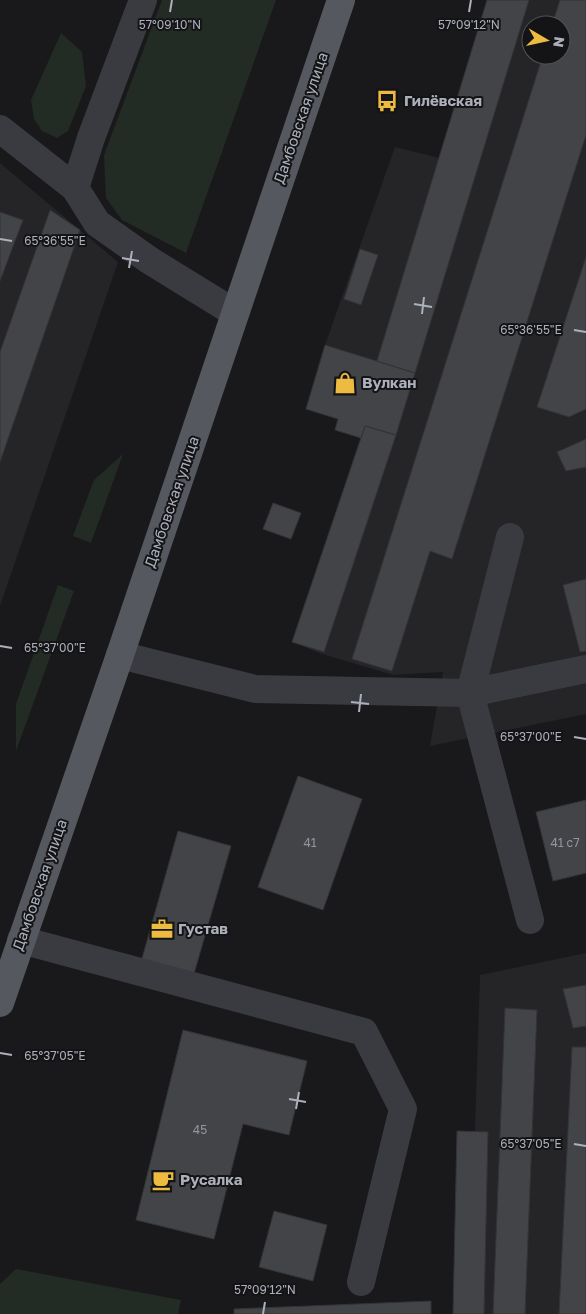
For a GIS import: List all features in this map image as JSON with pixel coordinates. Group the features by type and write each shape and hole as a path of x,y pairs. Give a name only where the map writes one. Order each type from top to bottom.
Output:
{"main road":[{"name":"Дамбовская улица","path":"0,1003 120,655 341,0"}],"lane":[{"path":"75,188 91,138 144,0"},
{"path":"0,129 75,188 96,223 149,260 236,313"},
{"path":"510,537 470,693 530,920"},
{"path":"120,655 255,689 470,693 586,669"},
{"path":"21,940 364,1032 403,1109 362,1282"}],"shaded area":[{"path":"162,0 276,0 186,253 122,220 106,198 104,155"},
{"path":"487,0 586,0 586,714 430,746 443,672 393,675 322,654 292,642 365,426 325,345 395,147 439,158"},
{"path":"61,33 82,52 86,86 68,131 57,138 42,131 34,119 31,100"},
{"path":"0,163 118,262 0,606"},
{"path":"123,454 91,543 73,536 94,480"},
{"path":"58,585 74,591 16,751 16,704"},
{"path":"586,953 586,1314 469,1314 480,975"},
{"path":"16,1269 181,1300 178,1314 0,1314 0,1284"}],"building":[{"path":"487,0 529,0 524,15 521,15 521,26 415,373 377,361"},
{"path":"560,0 586,0 586,135 452,559 430,551 392,671 352,659 540,65 571,65 571,15 555,15"},
{"path":"50,210 80,230 0,462 0,352"},
{"path":"0,212 23,220 0,281"},
{"path":"360,249 378,255 361,305 344,299"},
{"path":"586,257 586,409 569,417 537,407"},
{"path":"325,345 415,373 396,435 365,426 361,438 335,430 338,419 306,409"},
{"path":"365,426 396,435 324,652 292,642"},
{"path":"586,439 586,467 566,471 557,452"},
{"path":"273,503 301,513 291,539 263,529"},
{"path":"586,579 586,651 580,652 563,585"},
{"path":"298,776 362,799 323,910 258,887"},
{"path":"586,800 586,873 553,881 536,812"},
{"path":"178,831 231,846 193,977 141,962"},
{"path":"586,985 586,1026 573,1028 563,989"},
{"path":"505,1008 537,1010 525,1314 493,1314"},
{"path":"183,1030 307,1061 289,1135 243,1124 214,1239 136,1220"},
{"path":"572,1047 586,1047 586,1314 559,1314"},
{"path":"457,1131 488,1132 484,1314 453,1314"},
{"path":"274,1211 327,1225 313,1281 259,1267"},
{"path":"431,1301 431,1314 234,1314 234,1309"}],"place":[{"name":"Гилёвская","path":"387,101"},
{"name":"Вулкан","path":"345,383"},
{"name":"Густав","path":"162,929"},
{"name":"Русалка","path":"163,1180"}]}
